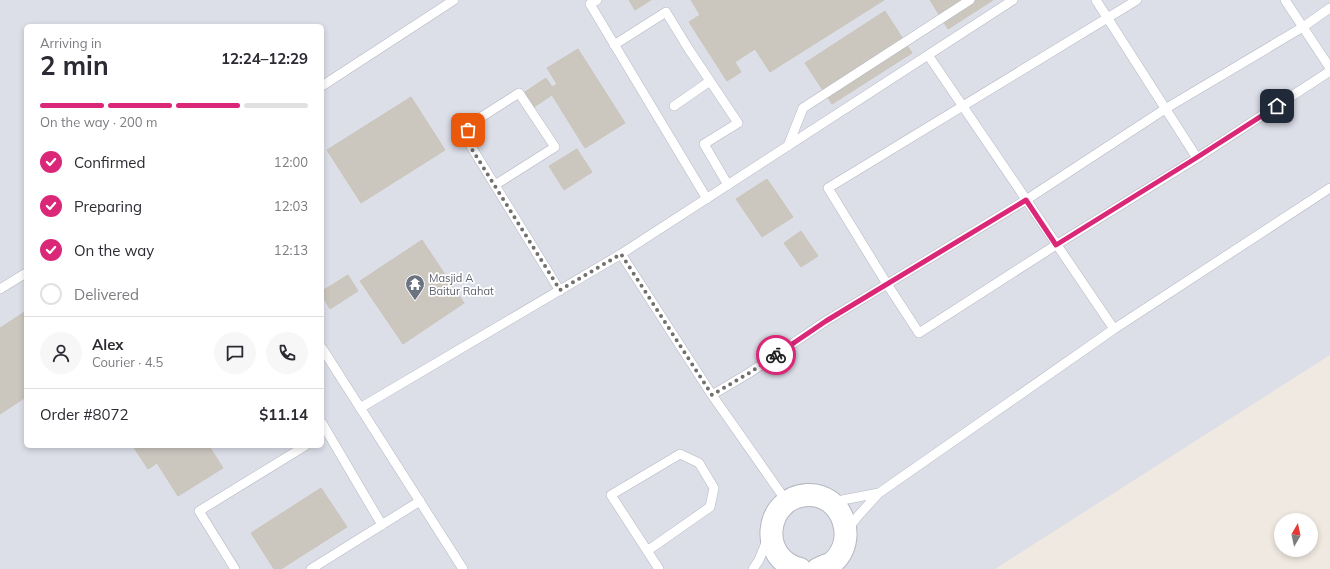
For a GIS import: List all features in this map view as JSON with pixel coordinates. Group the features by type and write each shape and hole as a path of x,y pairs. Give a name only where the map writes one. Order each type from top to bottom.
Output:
{"main road":[{"path":"795,569 778,554 772,543 771,531 773,520 779,510 787,502 798,497 809,495 820,497 831,502 839,510 844,520 847,569"},
{"path":"818,569 831,563 841,553 846,536"}],"lane":[{"path":"324,85 454,0"},
{"path":"597,0 590,4 706,199"},
{"path":"788,146 803,108 970,0"},
{"path":"360,408 621,254 1013,0"},
{"path":"1096,0 1196,158"},
{"path":"1137,0 828,188 919,333 1056,245 1196,158 1330,70 1285,0"},
{"path":"712,395 749,373 826,321 1026,200 1165,109 1303,27 1330,8"},
{"path":"614,45 666,12 688,48 738,122 704,144 728,185"},
{"path":"928,55 1114,329"},
{"path":"674,106 710,81"},
{"path":"495,186 555,147 519,94 472,123 468,130 468,143 560,290"},
{"path":"846,536 858,516 879,493 1114,329 1330,188"},
{"path":"621,254 712,395 787,502"},
{"path":"0,289 24,274"},
{"path":"324,351 463,569"},
{"path":"325,434 382,525"},
{"path":"235,569 200,511 302,448"},
{"path":"647,550 710,507 714,488 699,463 680,454 611,494 659,569"},
{"path":"831,502 879,493"},
{"path":"311,569 420,501"},
{"path":"753,569 759,560 771,531"}],"shaded area":[{"path":"0,0 1330,0 1330,355 995,569 0,569"}],"building":[{"path":"629,0 651,0 635,10"},
{"path":"691,0 884,0 770,72 755,49 735,62 741,72 727,81 689,22 700,15"},
{"path":"930,0 993,0 948,29"},
{"path":"885,11 912,53 832,104 805,63"},
{"path":"578,49 625,123 585,148 552,95 534,107 525,92 546,78 552,87 557,84 547,68"},
{"path":"411,97 445,150 361,203 327,150"},
{"path":"577,149 592,172 564,190 549,166"},
{"path":"767,179 793,217 762,237 736,199"},
{"path":"801,231 818,256 801,267 784,243"},
{"path":"422,240 464,303 403,344 360,281"},
{"path":"348,275 358,291 330,309 324,298 324,290"},
{"path":"24,312 24,398 0,414 0,328"},
{"path":"134,448 210,448 223,468 178,496 157,463 148,469"},
{"path":"321,488 347,527 281,569 274,569 251,533"}],"way so far":[{"path":"468,130 468,143 560,290 621,254 712,395 776,355"}],"place":[{"name":"Masjid A Baitur Rahat","path":"415,301"}],"route":[{"path":"776,355 826,321 1026,200 1056,245 1277,106"}]}
